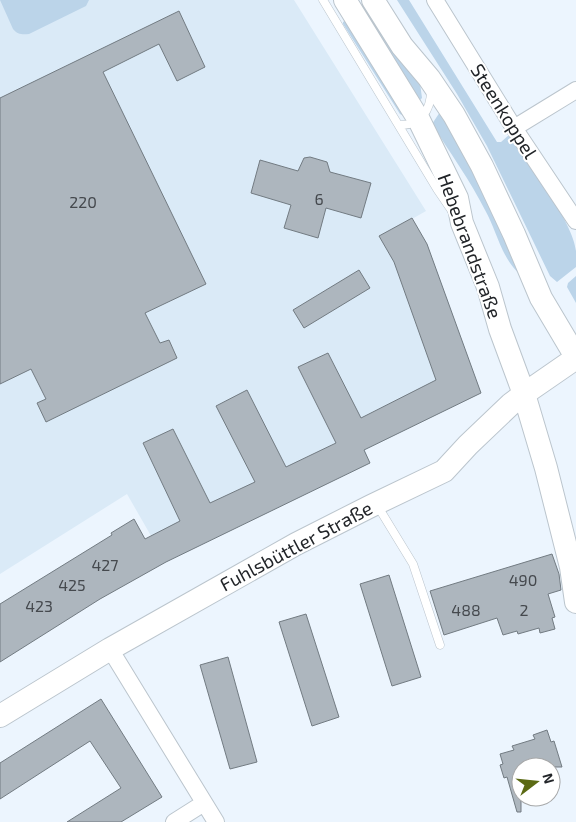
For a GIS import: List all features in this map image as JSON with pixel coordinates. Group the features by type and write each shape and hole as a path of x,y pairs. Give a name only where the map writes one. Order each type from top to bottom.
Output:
{"main road":[{"name":"Hebebrandstraße","path":"345,0 409,122 457,198 455,215 488,288 500,329 524,394 546,468 571,567 576,602"},
{"name":"Hebebrandstraße","path":"373,0 402,46 429,78 454,115 482,166 541,298 576,358"},
{"name":"Fuhlsbüttler Straße","path":"0,716 110,649 296,544 444,471 468,445 524,394 576,358"}],"street":[{"name":"Steenkoppel","path":"435,0 514,128 576,221"},
{"path":"514,128 576,90"},
{"path":"110,649 216,822"},
{"path":"174,822 204,804"}],"lane":[{"name":"Hebebrandstraße","path":"323,0 409,122"},
{"path":"409,122 425,113 430,101 429,78"},
{"path":"376,503 413,564 440,645"}],"shaded area":[{"path":"0,0 294,0 426,211 412,219 427,244 481,393 365,450 370,463 166,562 127,494 0,574"},
{"path":"0,0 89,0 86,6 29,34 24,34 18,33 13,29"},
{"path":"397,0 409,0 497,142 501,142 509,135 558,208 573,238 576,251 576,267 557,282 550,276 487,146 457,94"},
{"path":"370,13 420,83 422,98 420,100 365,15"},
{"path":"346,20 404,116 400,114 343,24"},
{"path":"442,109 476,174 520,274 508,260 479,199 432,124"},
{"path":"576,276 576,303 567,287 568,283"}],"building":[{"path":"179,11 205,67 177,81 159,44 103,72 206,284 145,313 160,343 169,340 177,358 46,422 37,403 46,399 31,369 0,384 0,98"},
{"path":"310,157 327,162 330,172 371,183 361,218 326,208 318,238 284,228 291,205 251,193 260,160 298,171 304,158"},
{"path":"412,218 427,244 481,393 364,450 370,463 166,562 100,599 0,662 0,604 112,535 111,533 134,519 145,539 180,521 143,443 173,429 210,503 255,482 216,406 247,390 286,467 336,443 298,367 328,353 361,418 436,380 394,262 379,236"},
{"path":"359,270 370,288 304,328 293,310"},
{"path":"552,554 559,574 561,590 548,594 555,617 552,618 555,629 540,633 539,628 518,634 517,631 503,635 497,618 444,635 430,591"},
{"path":"389,575 421,677 392,686 360,584"},
{"path":"306,614 339,717 312,726 279,622"},
{"path":"228,657 257,762 230,769 200,665"},
{"path":"101,699 162,797 121,822 67,822 121,788 90,741 0,799 0,763"},
{"path":"547,730 551,742 554,741 559,757 511,757 511,791 507,777 504,778 500,765 503,764 500,754 514,750 512,746 535,739 533,735"},
{"path":"516,807 521,807 521,812 517,812"}]}
